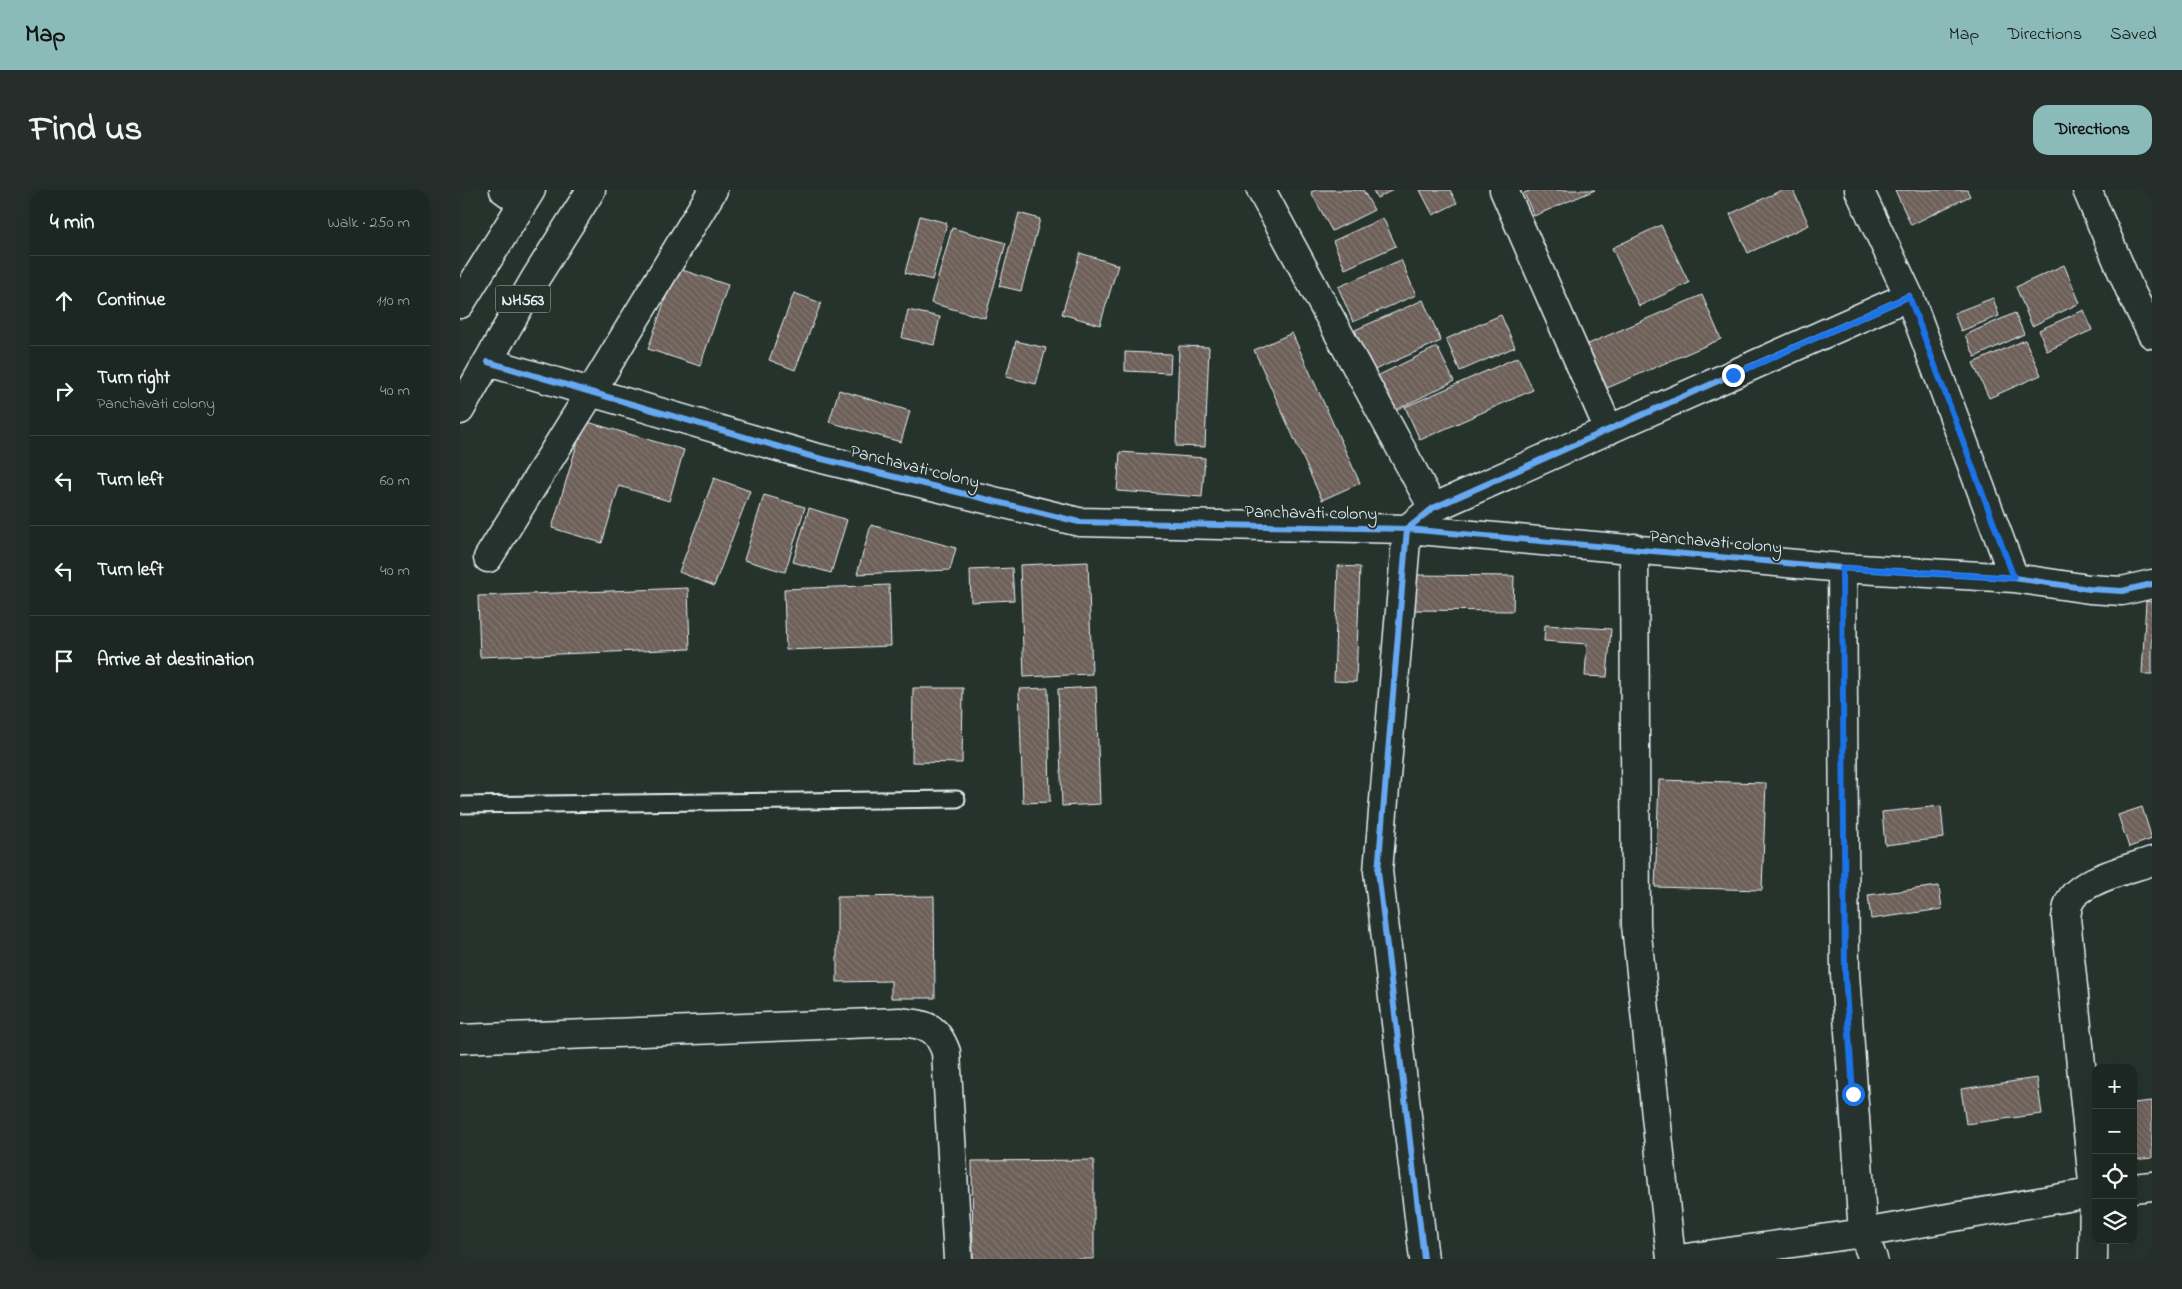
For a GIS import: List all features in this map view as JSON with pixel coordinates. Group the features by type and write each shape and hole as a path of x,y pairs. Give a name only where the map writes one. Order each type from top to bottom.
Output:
{"main road":[{"name":"NH563","path":"460,410 534,279 591,190"},
{"path":"488,558 713,190"},
{"path":"1261,190 1434,508"},
{"path":"1504,190 1609,430"},
{"path":"1858,190 1909,296 2014,578"},
{"path":"2087,190 2130,290 2152,334"},
{"name":"NH563","path":"460,304 519,194"},
{"path":"1424,1259 1378,871 1407,528 1434,508 1909,296"},
{"name":"Panchavati colony","path":"488,362 810,456 1078,522 1407,528 1842,568 2014,578 2089,589 2122,591 2152,584"},
{"path":"1634,548 1636,924 1671,1259"},
{"path":"1842,568 1845,974 1863,1233 1873,1259"},
{"path":"2092,1164 2066,918 2069,903 2076,892 2089,883 2152,861"},
{"path":"460,1039 900,1022 924,1025 934,1030 941,1037 946,1052 958,1259"},
{"path":"2137,1188 2152,1186"},
{"path":"1679,1259 1863,1233 2092,1193"},
{"path":"2093,1259 2095,1199"}],"lane":[{"path":"460,805 957,799"}],"building":[{"path":"1316,190 1363,190 1374,210 1332,231 1311,192"},
{"path":"1373,190 1393,190 1377,198"},
{"path":"1420,190 1450,190 1457,203 1433,215"},
{"path":"1532,190 1595,190 1534,216 1524,193"},
{"path":"1782,190 1793,190 1809,225 1748,253 1730,214"},
{"path":"1895,190 1967,190 1970,196 1911,225"},
{"path":"1019,213 1040,219 1021,291 999,286"},
{"path":"920,216 947,223 932,280 905,273"},
{"path":"1383,218 1396,246 1345,269 1333,241"},
{"path":"1661,225 1689,283 1639,306 1612,248"},
{"path":"952,228 1006,243 985,318 931,303"},
{"path":"1080,253 1118,265 1100,325 1062,314"},
{"path":"1401,260 1416,295 1353,322 1338,287"},
{"path":"2064,265 2080,303 2032,326 2016,287"},
{"path":"676,268 728,285 700,366 648,349"},
{"path":"794,293 821,303 795,370 769,360"},
{"path":"1702,295 1721,339 1598,392 1579,348"},
{"path":"1993,298 1999,316 1961,331 1954,313"},
{"path":"1423,300 1441,341 1372,371 1355,330"},
{"path":"908,310 940,317 934,345 902,338"},
{"path":"2084,310 2092,330 2047,351 2039,330"},
{"path":"2015,313 2024,334 1975,357 1965,335"},
{"path":"1501,315 1515,347 1460,371 1446,339"},
{"path":"1292,333 1360,483 1322,500 1254,350"},
{"path":"2025,340 2041,375 1989,398 1973,363"},
{"path":"1016,341 1046,348 1036,384 1006,377"},
{"path":"1179,346 1209,347 1205,447 1176,446"},
{"path":"1437,347 1454,381 1392,412 1375,377"},
{"path":"1125,352 1171,354 1170,373 1125,371"},
{"path":"1518,357 1533,390 1420,440 1405,407"},
{"path":"839,390 910,411 901,442 829,422"},
{"path":"584,421 684,450 669,501 619,486 602,543 552,528"},
{"path":"1120,452 1205,458 1202,497 1117,491"},
{"path":"714,478 750,491 714,586 679,572"},
{"path":"764,495 805,507 785,572 744,560"},
{"path":"809,508 847,520 831,573 793,562"},
{"path":"871,525 956,548 950,570 857,574"},
{"path":"1088,562 1092,674 1024,677 1020,565"},
{"path":"1338,566 1360,567 1356,682 1334,681"},
{"path":"1012,568 1014,600 971,602 970,570"},
{"path":"1415,575 1514,576 1513,611 1414,610"},
{"path":"889,585 891,646 786,650 784,589"},
{"path":"688,588 690,649 480,657 478,596"},
{"path":"2146,601 2152,602 2152,674 2142,674"},
{"path":"1545,625 1611,629 1607,677 1585,676 1587,644 1544,641"},
{"path":"1096,687 1100,804 1062,806 1058,689"},
{"path":"913,688 963,688 962,763 912,762"},
{"path":"1048,688 1050,802 1023,803 1019,689"},
{"path":"1659,780 1766,783 1762,890 1655,887"},
{"path":"1941,806 1944,838 1885,845 1882,812"},
{"path":"2142,807 2152,839 2129,847 2118,815"},
{"path":"1939,886 1942,909 1871,919 1868,895"},
{"path":"934,896 935,998 891,998 891,981 837,982 837,897"},
{"path":"2037,1078 2042,1114 1966,1124 1961,1089"},
{"path":"2152,1101 2152,1158 2137,1160 2137,1103"},
{"path":"1094,1160 1094,1259 973,1259 972,1161"}],"cycle path":[{"path":"1424,1259 1378,871 1407,529 1433,508 1909,296"},
{"path":"488,362 810,456 1079,522 1407,529 1842,568 2014,578 2089,589 2122,591 2152,584"}],"route":[{"path":"1733,375 1909,296 2014,578 1842,568 1845,974 1853,1094"}]}
